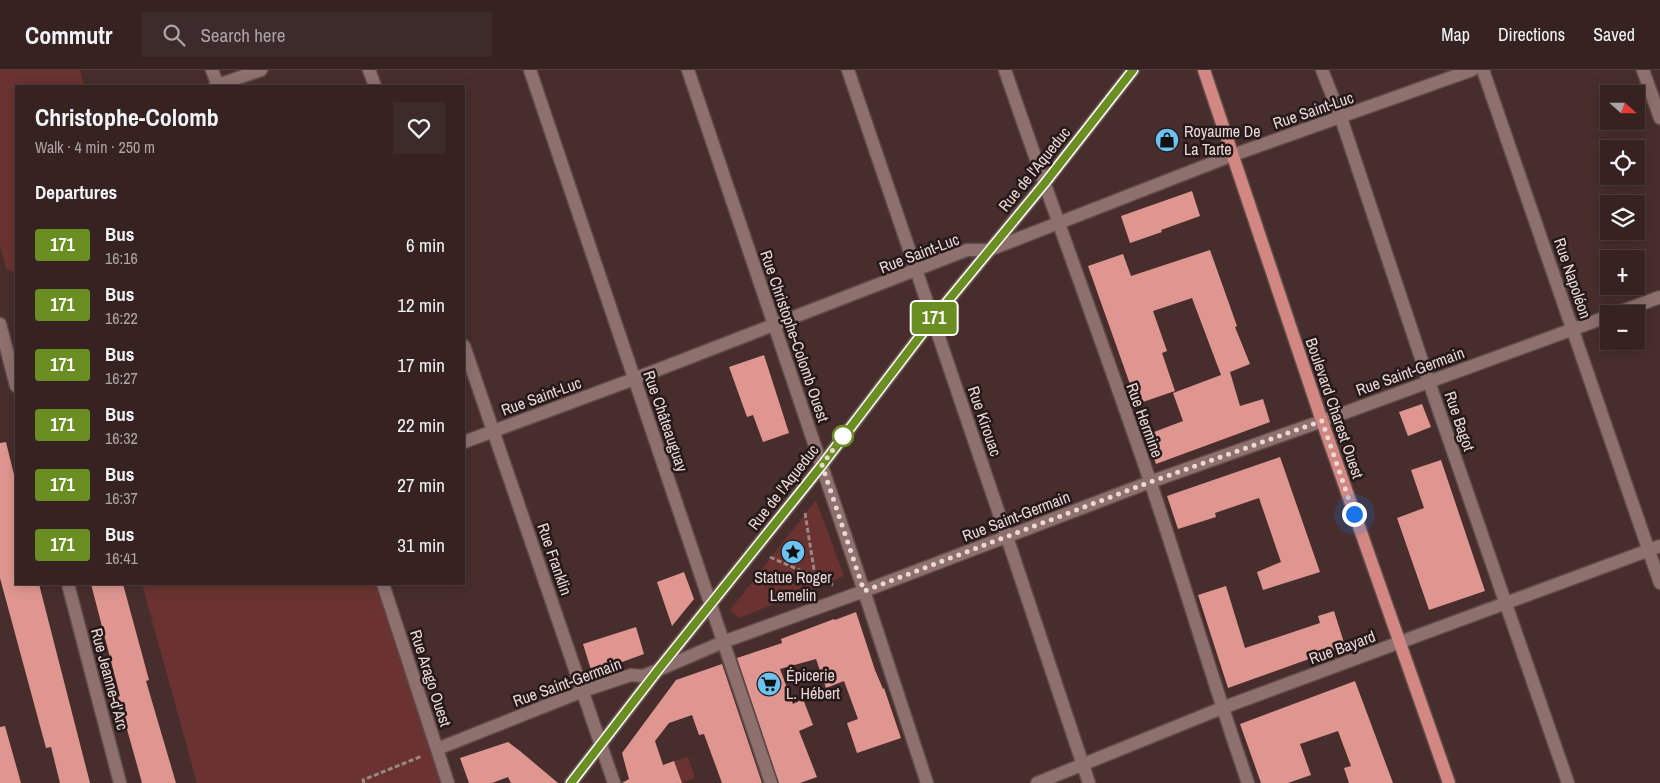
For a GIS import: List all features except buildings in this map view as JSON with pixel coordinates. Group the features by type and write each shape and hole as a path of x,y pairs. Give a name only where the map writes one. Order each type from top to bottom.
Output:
{"main road":[{"name":"Boulevard Charest Ouest","path":"1204,70 1322,421 1449,783"}],"street":[{"path":"212,70 217,85"},
{"path":"220,85 261,70"},
{"path":"369,70 375,85"},
{"name":"Rue Châteauguay","path":"530,70 771,783"},
{"name":"Rue Christophe-Colomb Ouest","path":"688,70 775,324 927,783"},
{"name":"Rue Kirouac","path":"848,70 1089,783"},
{"name":"Rue Hermine","path":"1005,70 1150,482 1222,708 1248,783"},
{"name":"Rue de l'Aqueduc","path":"571,783 658,670 822,465 933,319 1044,184 1133,70"},
{"name":"Rue Bagot","path":"1322,70 1568,783"},
{"name":"Rue Saint-Luc","path":"465,442 634,379 967,250 990,250 1233,155 1472,70"},
{"name":"Rue Napoléon","path":"1483,70 1573,329 1654,548 1660,583"},
{"path":"1643,70 1660,118"},
{"path":"1638,305 1660,297"},
{"name":"Rue Saint-Germain","path":"432,752 583,691 631,675 643,676 723,642 864,591 1150,482 1600,319"},
{"path":"1,330 15,382"},
{"name":"Rue Franklin","path":"465,349 614,783"},
{"name":"Rue Bayard","path":"1037,783 1222,708 1654,548"},
{"name":"Rue Jeanne-d'Arc","path":"68,585 120,783"},
{"name":"Rue Arago Ouest","path":"383,585 432,752 448,783"}],"path":[{"path":"805,511 815,577"},
{"path":"769,556 833,585"},
{"path":"364,783 363,780 432,752"}],"shaded area":[{"path":"0,70 80,70 84,85 15,85 15,273 6,269 0,244"},
{"path":"816,500 844,576 739,618 730,610"},
{"path":"142,585 375,585 441,782 197,783"},
{"path":"688,757 695,778 681,783 674,761"}],"bus line":[{"name":"171","path":"571,783 658,670 822,465 933,319 1044,184 1133,70"}],"place":[{"name":"Royaume De La Tarte","path":"1167,140"},
{"name":"Statue Roger Lemelin","path":"793,552"},
{"name":"Épicerie L. Hébert","path":"769,684"}],"route":[{"path":"843,436 822,465 864,591 1150,482 1322,421 1354,514"}]}
